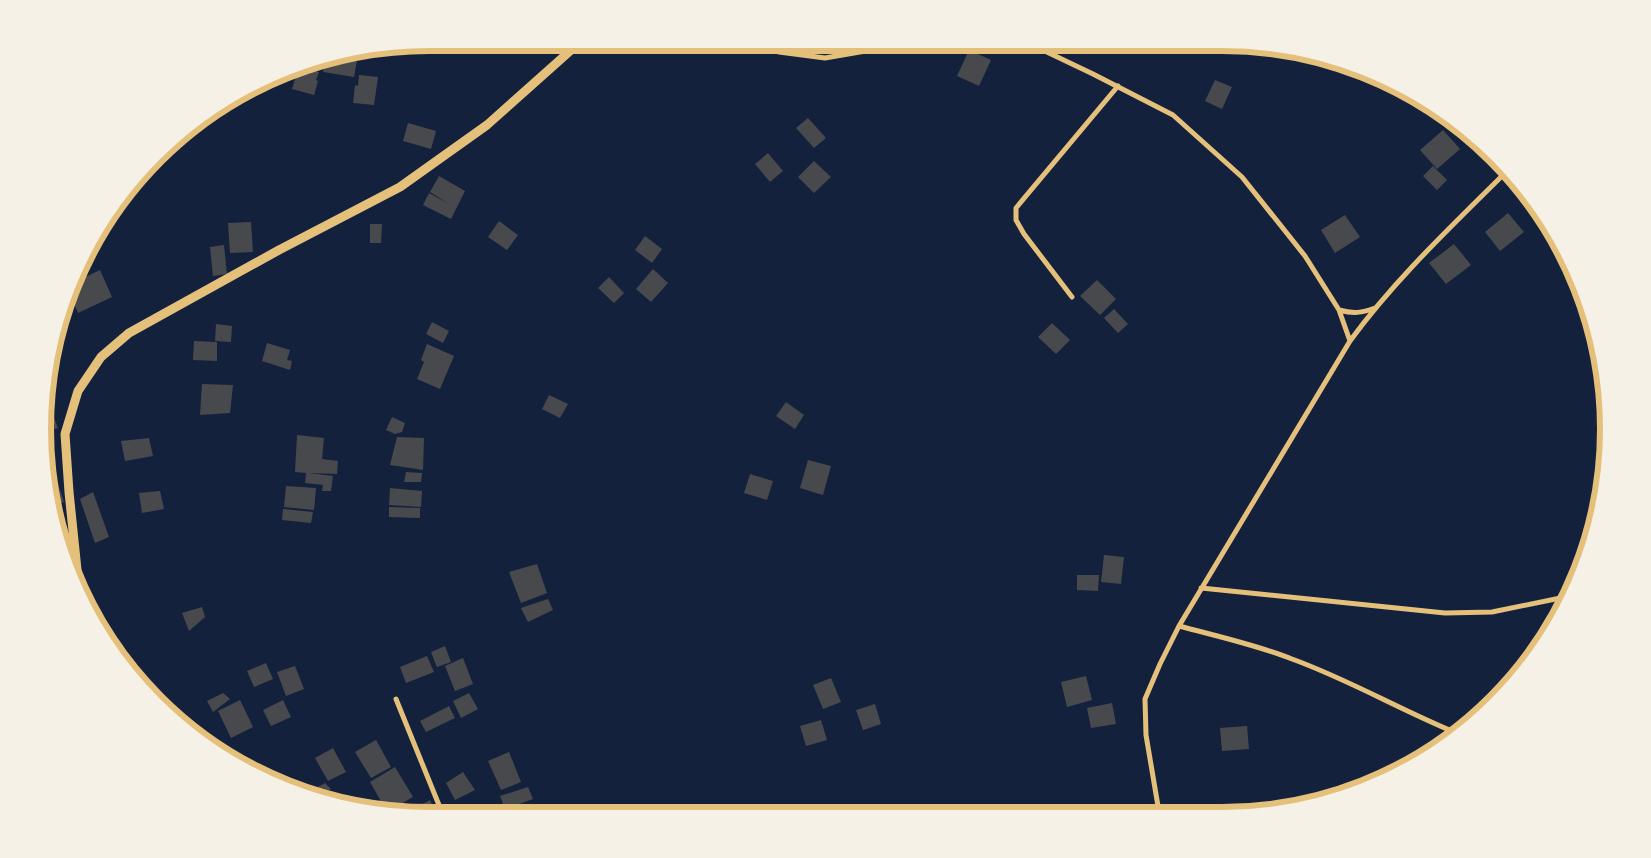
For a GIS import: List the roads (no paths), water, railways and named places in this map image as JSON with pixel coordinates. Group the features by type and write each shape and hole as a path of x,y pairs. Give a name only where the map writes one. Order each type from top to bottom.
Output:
{"street":[{"path":"76,565 65,434 78,391 101,357 129,333 279,250 400,187 487,125 570,51"},
{"path":"777,51 825,58 866,51"},
{"path":"1045,51 1173,115 1242,177 1305,256 1339,310 1350,341"},
{"path":"1072,297 1024,234 1016,220 1016,208 1118,86"},
{"path":"1158,807 1146,735 1145,699 1179,626 1350,341 1419,258 1502,176"},
{"path":"1339,310 1353,313 1377,307"},
{"path":"1201,588 1445,613 1492,612 1560,598"},
{"path":"1179,626 1291,658 1338,677 1426,721 1450,730"},
{"path":"396,699 440,807"}]}
